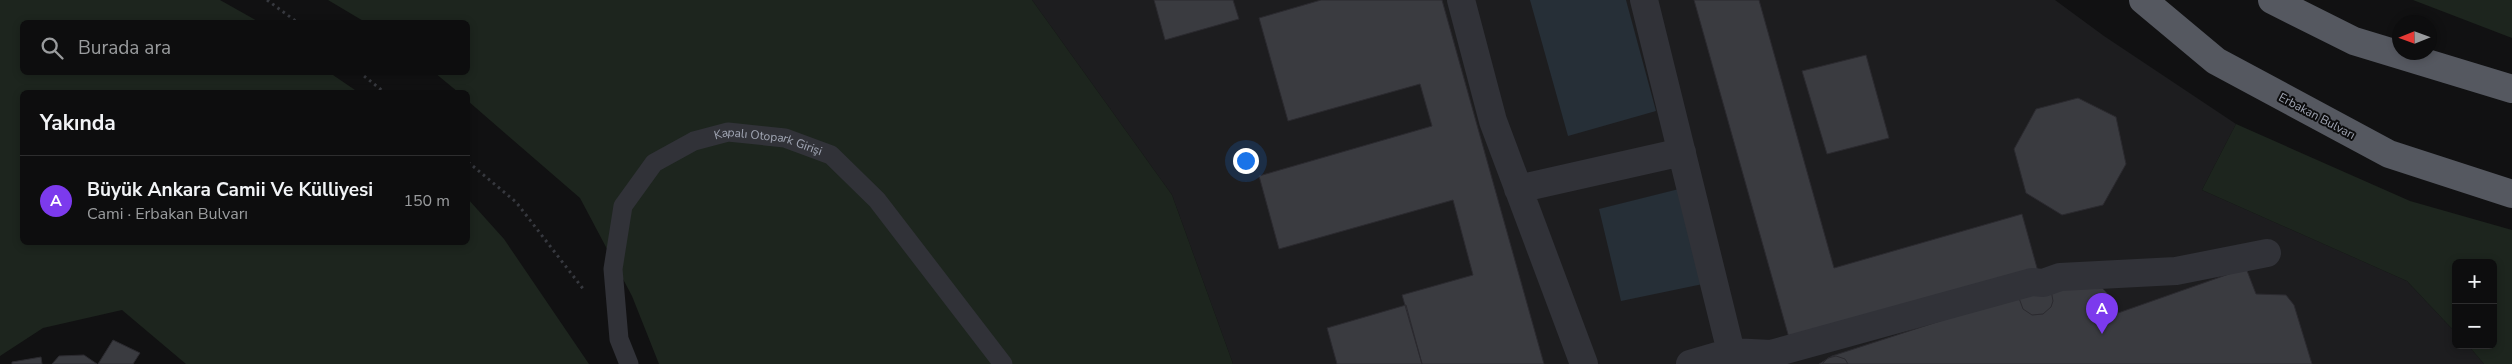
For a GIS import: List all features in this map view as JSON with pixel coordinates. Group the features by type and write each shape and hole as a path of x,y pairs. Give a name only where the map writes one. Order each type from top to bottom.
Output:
{"highway":[{"name":"Erbakan Bulvarı","path":"2143,0 2216,61 2389,154 2512,194"},
{"path":"2272,0 2354,41 2512,89"}],"street":[{"path":"1461,0 1493,121 1584,364"},
{"path":"1644,0 1731,352"},
{"path":"1518,188 1682,152"},
{"path":"1690,364 1731,352 1797,356 2032,282 2043,283 2060,277 2176,271 2267,253"}],"lane":[{"name":"Kapalı Otopark Girişi","path":"630,364 619,339 613,269 623,206 654,163 694,141 728,132 785,138 831,155 877,200 1003,364"}],"path":[{"path":"268,0 294,20"},
{"path":"363,75 382,90"},
{"path":"470,164 516,202 588,294"}],"shaded area":[{"path":"0,0 220,0 255,20 20,20 20,75 333,75 355,90 20,90 20,245 470,245 470,201 504,239 589,364 186,364 122,310 43,328 0,356"},
{"path":"328,0 1032,0 1172,195 1233,364 659,364 632,296 580,198 470,103 470,90 456,90 437,75 470,75 470,20 362,20"},
{"path":"1032,0 2055,0 2104,36 2236,124 2202,190 2407,281 2452,329 2452,349 2471,349 2484,364 1233,364 1172,195"},
{"path":"1530,0 1626,0 1656,111 1568,136"},
{"path":"2413,0 2512,0 2512,38"},
{"path":"2236,124 2410,201 2512,230 2512,364 2484,364 2471,349 2497,349 2497,259 2452,259 2452,329 2407,281 2202,190"},
{"path":"1683,188 1703,284 1621,301 1599,209"}],"building":[{"path":"1154,0 1233,0 1239,19 1165,40"},
{"path":"1321,0 1442,0 1544,364 1422,364 1402,295 1473,275 1453,200 1279,249 1259,176 1432,126 1420,84 1288,121 1259,18"},
{"path":"1694,0 1759,0 1834,268 2022,214 2039,275 1791,345"},
{"path":"1866,55 1889,138 1827,154 1802,71"},
{"path":"2078,98 2116,117 2126,164 2103,205 2062,215 2026,193 2014,149 2036,109"},
{"path":"2246,268 2256,294 2286,295 2294,305 2312,364 1819,364 1832,356 2048,286 2096,282 2114,300 2118,313"},
{"path":"2051,290 2053,301 2051,307 2043,314 2032,315 2023,309 2019,298"},
{"path":"1406,305 1422,364 1337,364 1327,328"},
{"path":"113,340 140,353 133,364 98,364"},
{"path":"84,355 97,364 52,364 59,356"},
{"path":"1836,356 1845,359 1848,364 1822,364 1828,358"},
{"path":"41,357 42,364 12,364 12,362"}],"place":[{"name":"Büyük Ankara Camii Ve Külliyesi","path":"2102,334"}]}
